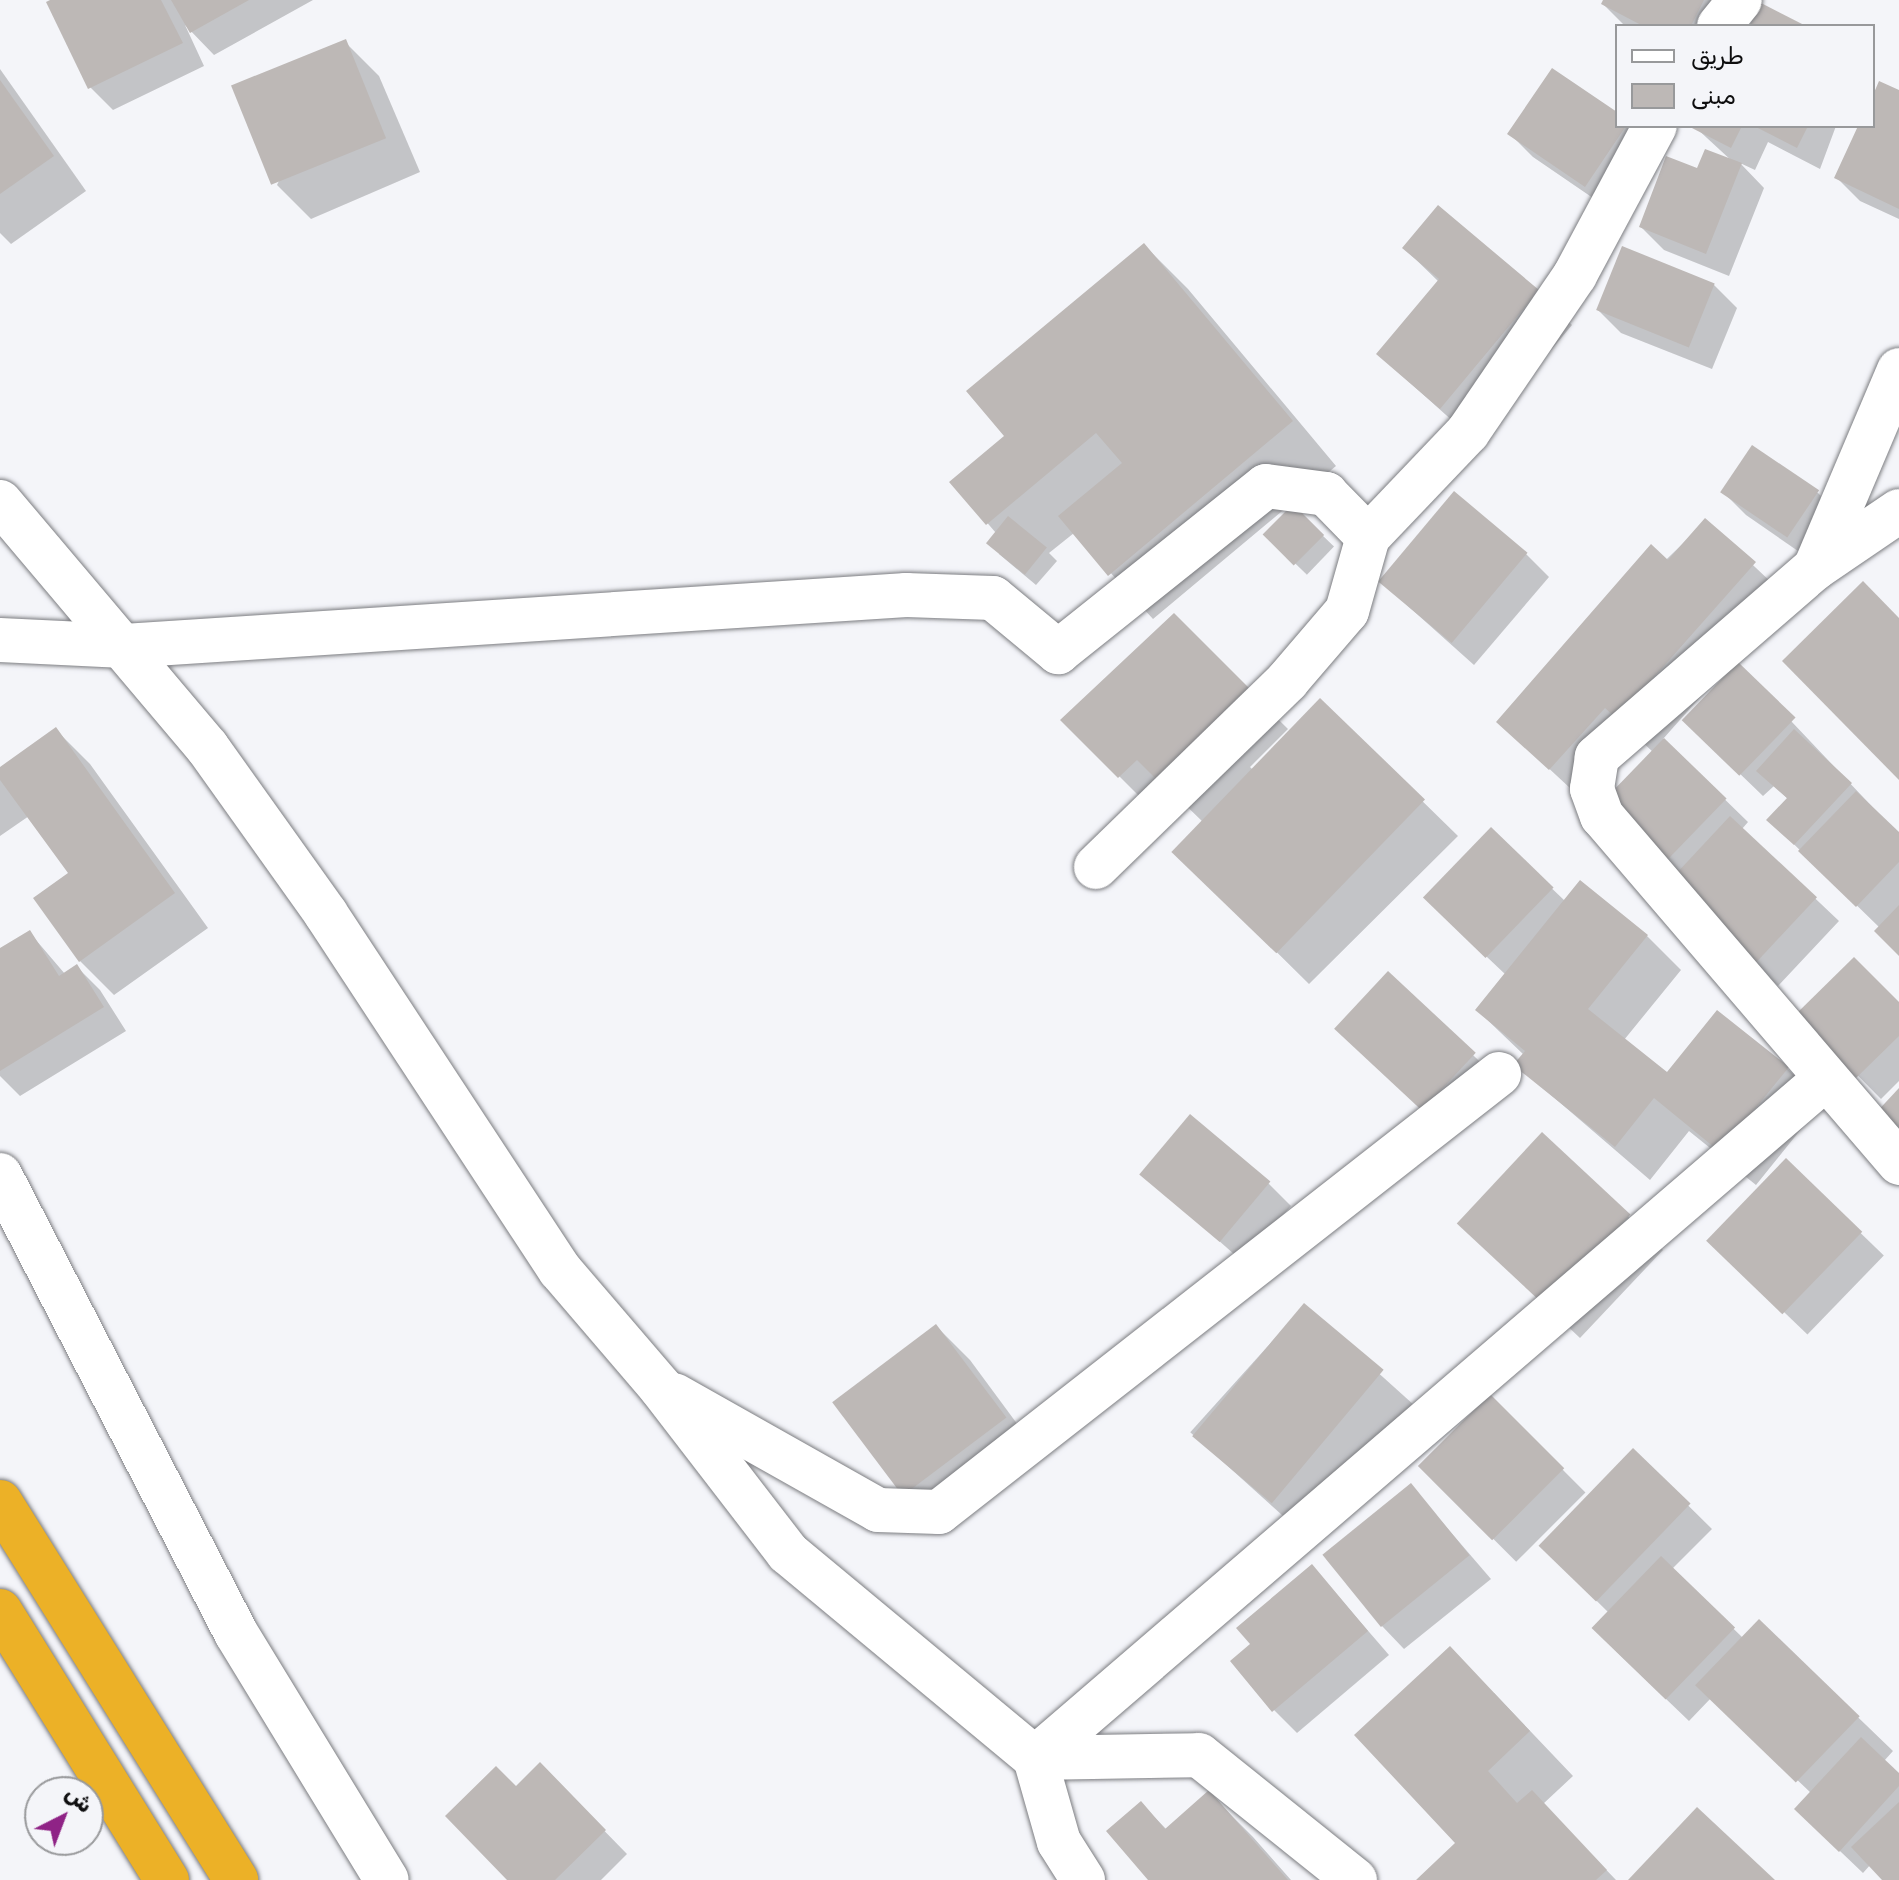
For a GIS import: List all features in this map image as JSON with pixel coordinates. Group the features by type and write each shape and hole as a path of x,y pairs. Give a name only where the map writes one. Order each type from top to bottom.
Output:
{"highway":[{"path":"0,1502 236,1880"},
{"path":"0,1611 167,1880"}],"street":[{"path":"1721,24 1740,0"},
{"path":"1096,867 1287,681 1347,611 1368,537 1468,432 1575,275 1654,128"},
{"path":"1815,568 1899,370"},
{"path":"0,640 124,646 906,595 993,598 1058,652 1266,486 1326,494 1368,537"},
{"path":"0,502 207,747 326,914 560,1270 661,1388 788,1553 1035,1758 1059,1842 1083,1880"},
{"path":"1899,511 1815,568 1597,757 1592,789 1602,816 1899,1163"},
{"path":"661,1388 878,1510 939,1512 1499,1074"},
{"path":"1035,1758 1826,1078"},
{"path":"0,1175 236,1633 387,1880"},
{"path":"1035,1758 1199,1755 1355,1880"}],"building":[{"path":"161,0 183,43 88,89 46,2"},
{"path":"171,0 249,0 190,33"},
{"path":"1603,0 1704,0 1692,24 1639,24 1601,4"},
{"path":"1761,3 1802,24 1750,24"},
{"path":"346,39 386,138 271,185 231,85"},
{"path":"1552,68 1615,111 1615,128 1625,128 1585,187 1507,134"},
{"path":"0,80 54,156 0,194"},
{"path":"1879,81 1899,90 1899,209 1834,178 1857,128 1875,128 1875,90"},
{"path":"1692,128 1741,128 1731,148"},
{"path":"1758,128 1807,128 1797,148"},
{"path":"1705,149 1742,163 1706,254 1639,227 1666,156 1697,168"},
{"path":"1438,205 1539,290 1440,409 1376,354 1439,279 1402,248"},
{"path":"1144,243 1293,421 1108,576 1058,516 1122,463 1096,433 986,525 949,482 1004,436 966,391"},
{"path":"1622,246 1715,283 1689,347 1596,310"},
{"path":"1752,445 1819,490 1787,538 1720,492"},
{"path":"1454,491 1528,553 1452,643 1378,581"},
{"path":"1293,504 1324,535 1294,566 1263,534"},
{"path":"1008,516 1047,547 1025,575 986,543"},
{"path":"1705,518 1756,562 1617,719 1605,708 1549,770 1496,722 1651,544 1668,560"},
{"path":"1863,581 1899,618 1899,780 1782,661"},
{"path":"1174,613 1255,694 1166,789 1137,760 1118,778 1060,720"},
{"path":"1738,662 1796,718 1739,776 1682,720"},
{"path":"1320,698 1425,799 1276,953 1171,852"},
{"path":"56,727 175,893 79,962 33,898 68,873 0,780 0,767"},
{"path":"1794,729 1852,783 1794,845 1766,820 1787,798 1756,771"},
{"path":"1664,738 1727,798 1665,862 1602,802"},
{"path":"1856,791 1899,832 1899,862 1856,907 1798,851"},
{"path":"1730,816 1817,897 1755,964 1668,883"},
{"path":"1491,827 1554,887 1486,958 1423,897"},
{"path":"1580,880 1648,935 1588,1009 1667,1072 1717,1010 1789,1067 1720,1152 1654,1098 1615,1147 1513,1065 1525,1051 1475,1010"},
{"path":"1899,905 1899,956 1874,931"},
{"path":"30,930 59,976 77,964 104,1007 0,1071 0,948"},
{"path":"1854,957 1899,1002 1899,1036 1856,1078 1795,1015"},
{"path":"1388,971 1476,1053 1422,1111 1334,1029"},
{"path":"1899,1088 1899,1143 1872,1117"},
{"path":"1190,1114 1270,1181 1220,1242 1139,1175"},
{"path":"1542,1132 1630,1215 1545,1306 1457,1223"},
{"path":"1786,1158 1862,1232 1782,1314 1706,1241"},
{"path":"1304,1303 1384,1370 1272,1503 1192,1436"},
{"path":"936,1324 1006,1417 903,1496 832,1402"},
{"path":"1490,1394 1564,1468 1492,1540 1418,1466"},
{"path":"1633,1448 1691,1504 1596,1601 1539,1546"},
{"path":"1411,1483 1470,1555 1381,1627 1322,1555"},
{"path":"1661,1556 1735,1628 1666,1699 1592,1628"},
{"path":"1312,1564 1368,1631 1272,1712 1230,1661 1250,1644 1236,1628"},
{"path":"1759,1619 1860,1716 1796,1782 1695,1685"},
{"path":"1450,1646 1530,1731 1488,1771 1517,1803 1532,1790 1607,1870 1596,1880 1416,1880 1455,1843 1354,1735"},
{"path":"1861,1737 1899,1773 1899,1786 1839,1852 1794,1809"},
{"path":"540,1762 606,1830 555,1880 507,1880 445,1816 496,1766 516,1786"},
{"path":"1209,1790 1288,1880 1148,1880 1106,1831 1141,1801 1165,1829"},
{"path":"1899,1802 1899,1880 1882,1880 1851,1847"},
{"path":"1697,1807 1775,1880 1628,1880"}]}
